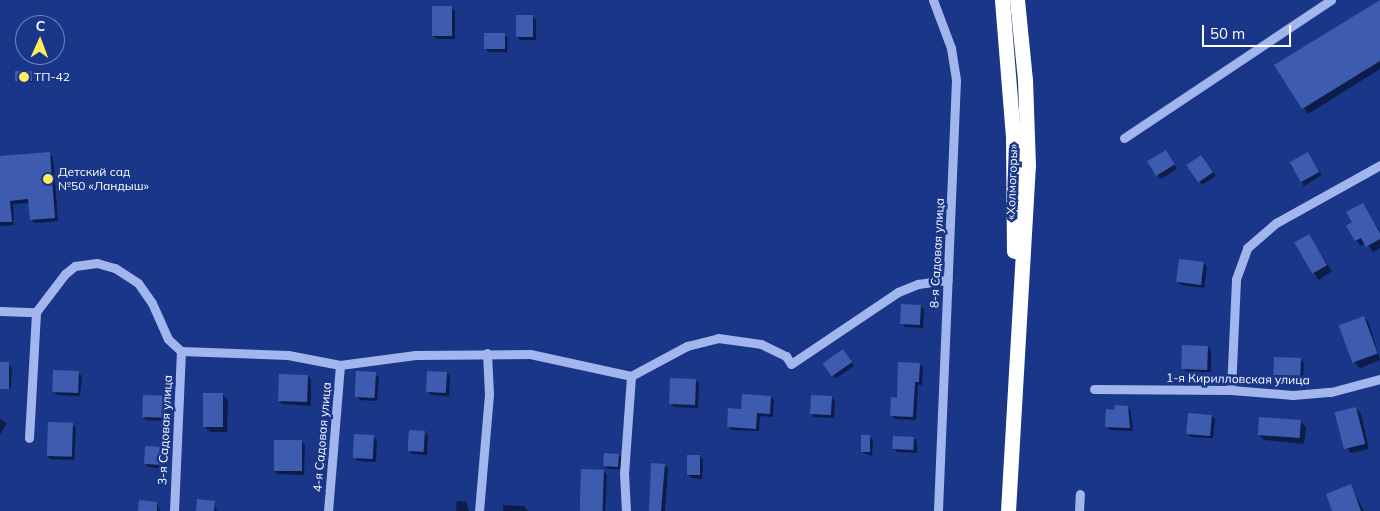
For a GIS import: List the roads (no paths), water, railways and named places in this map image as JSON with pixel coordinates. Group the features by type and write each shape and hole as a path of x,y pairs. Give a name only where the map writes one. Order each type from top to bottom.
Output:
{"highway":[{"name":"«Холмогоры»","path":"1002,0 1014,164 1015,365"},
{"name":"«Холмогоры»","path":"1008,511 1028,166 1026,89 1017,0"}],"street":[{"name":"8-я Садовая улица","path":"933,0 951,48 956,80 938,511"},
{"path":"1124,138 1331,0"},
{"path":"1232,390 1236,279 1247,248 1276,223 1380,166"},
{"path":"29,438 36,312 59,280 75,266 88,262 106,265 138,283 152,303 168,339 182,351 288,355 340,365 390,357 487,353 530,354 631,376 687,346 718,338 761,344 786,356 791,364 898,292 918,284 948,280"},
{"path":"0,311 36,312"},
{"name":"3-я Садовая улица","path":"174,511 182,351"},
{"path":"479,511 489,394 487,353"},
{"name":"4-я Садовая улица","path":"328,511 340,365"},
{"path":"626,511 624,474 631,376"},
{"name":"1-я Кирилловская улица","path":"1094,389 1232,390 1293,395 1331,392 1380,379"},
{"path":"1080,494 1080,511"}],"place":[{"name":"ТП-42","path":"24,77"},
{"name":"Детский сад №50 «Ландыш»","path":"48,179"}]}
